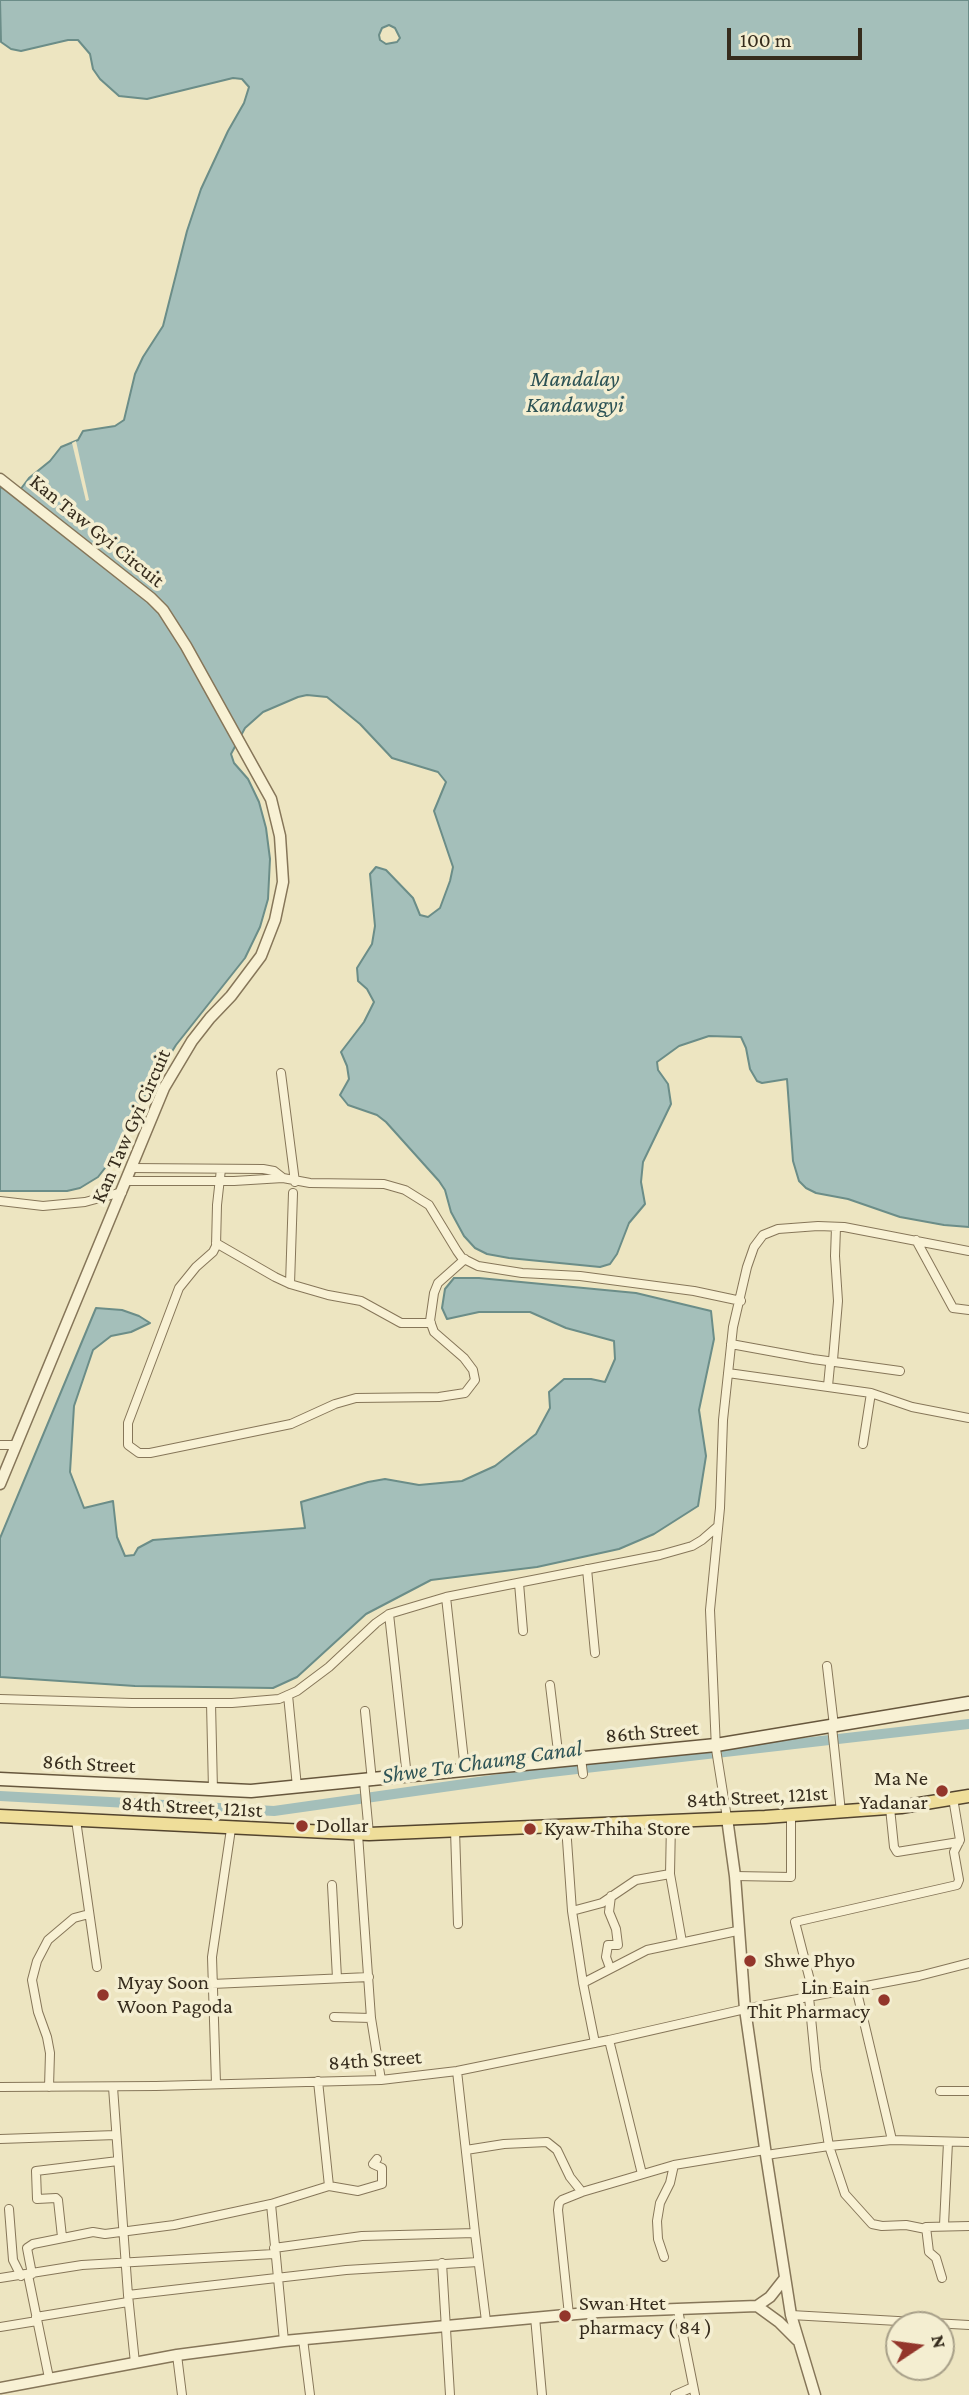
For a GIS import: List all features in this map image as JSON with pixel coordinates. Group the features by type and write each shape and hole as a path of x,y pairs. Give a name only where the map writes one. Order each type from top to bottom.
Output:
{"main road":[{"name":"86th Street","path":"0,1779 251,1791 297,1787 367,1788 408,1777 559,1760 582,1767 833,1729 969,1703"},
{"name":"84th Street, 121st","path":"0,1816 363,1834 671,1822 841,1812 890,1808 969,1796"}],"street":[{"name":"Kan Taw Gyi Circuit","path":"0,480 163,610 271,799 276,815 283,882 281,899 261,956 210,1018 180,1059 164,1088 0,1484"},
{"path":"281,1073 295,1182"},
{"path":"131,1168 263,1169 274,1171 295,1182 370,1183 405,1190 429,1205 440,1220 449,1241 465,1259 488,1269 580,1276 694,1291 741,1301"},
{"path":"220,1169 214,1252 195,1267 179,1288 128,1423 127,1440 131,1448 139,1453 292,1424 335,1404 356,1398 439,1397 465,1393 475,1380 473,1370 464,1358 434,1332 430,1323 438,1283 465,1259"},
{"path":"0,1201 43,1206 85,1202 124,1186 283,1178"},
{"path":"290,1284 293,1193"},
{"path":"828,1386 838,1301 836,1227"},
{"path":"815,2395 797,2340 785,2278 745,2009 737,1931 735,1876 716,1747 710,1610 718,1527 721,1440 733,1327 754,1247 763,1235 778,1229 836,1227 969,1251"},
{"path":"916,1240 953,1308 969,1310"},
{"path":"216,1242 290,1284 361,1301 401,1323 430,1323"},
{"path":"732,1344 900,1371"},
{"path":"728,1373 871,1393 912,1407 969,1418"},
{"path":"863,1444 871,1393"},
{"path":"0,1445 16,1446"},
{"path":"0,1699 211,1703 279,1699 297,1691 329,1667 389,1614 446,1597 660,1555 692,1546 718,1527"},
{"path":"587,1569 595,1653"},
{"path":"519,1583 523,1630"},
{"path":"446,1597 464,1770"},
{"path":"389,1614 408,1777"},
{"path":"827,1665 841,1812"},
{"path":"550,1685 559,1760"},
{"path":"288,1695 297,1787"},
{"path":"211,1703 213,1790"},
{"path":"365,1711 367,1788 363,1834 369,1977 371,2018 381,2080"},
{"path":"953,1798 960,1842 954,1852 957,1885 795,1922 811,1997 816,2069 829,2146 845,2194 872,2224 882,2227 906,2225 926,2229 944,2225 969,2226"},
{"path":"890,1808 894,1847 897,1852 960,1842"},
{"path":"735,1876 791,1877 790,1815"},
{"path":"76,1820 97,1968"},
{"path":"671,1822 670,1874 682,1942"},
{"path":"566,1826 572,1911 595,2043"},
{"path":"216,2084 212,1956 231,1829"},
{"path":"455,1830 458,1924"},
{"path":"572,1911 602,1903 636,1880 670,1874"},
{"path":"332,1885 337,1978"},
{"path":"610,1968 606,1957 608,1945 618,1945 609,1912 611,1896"},
{"path":"49,2087 50,2053 32,1980 37,1961 48,1940 74,1918 89,1914"},
{"path":"583,1983 646,1950 737,1931"},
{"name":"84th Street","path":"0,2087 381,2080 457,2071 745,2009 919,1976 969,1963"},
{"path":"212,1984 369,1977"},
{"path":"856,1988 892,2140"},
{"path":"334,2017 371,2018"},
{"path":"609,2040 642,2174"},
{"path":"457,2071 486,2321"},
{"path":"318,2081 329,2186"},
{"path":"113,2087 135,2363"},
{"path":"940,2091 969,2091"},
{"path":"0,2140 116,2135"},
{"path":"569,2315 559,2203 582,2192 674,2165 766,2152 892,2140 969,2142"},
{"path":"944,2225 948,2142"},
{"path":"466,2150 504,2144 547,2143 557,2150 570,2177 582,2192"},
{"path":"50,2378 27,2275 27,2248 33,2244 93,2232 105,2234 174,2225 271,2204 329,2186 358,2191 382,2184 382,2168 373,2164 377,2159"},
{"path":"62,2237 58,2200 37,2199 36,2171 118,2161"},
{"path":"664,2257 658,2239 657,2221 660,2203 670,2183 674,2165"},
{"path":"271,2204 284,2341"},
{"path":"9,2209 13,2260 27,2275"},
{"path":"926,2229 930,2254 936,2258 942,2278"},
{"path":"0,2278 82,2265 274,2251 362,2236 475,2233"},
{"path":"0,2327 128,2298 277,2278 478,2262"},
{"path":"442,2263 450,2395"},
{"path":"0,2388 177,2355 284,2341 535,2317 757,2306 770,2297 785,2278"},
{"path":"757,2306 797,2340"},
{"path":"674,2395 694,2391 678,2310"},
{"path":"791,2315 969,2325"},
{"path":"535,2317 542,2395"},
{"path":"303,2339 310,2395"},
{"path":"177,2355 182,2395"}],"water":[{"name":"Mandalay Kandawgyi","path":"0,0 969,0 969,1227 900,1217 806,1188 799,1181 793,1161 787,1079 762,1083 757,1081 750,1069 741,1037 709,1036 679,1046 657,1062 658,1070 668,1084 671,1104 643,1162 641,1182 645,1204 629,1223 617,1254 610,1264 600,1267 509,1258 487,1254 475,1248 464,1236 451,1212 445,1190 439,1181 386,1122 377,1115 348,1105 340,1095 349,1079 341,1052 364,1022 374,1002 367,989 358,981 357,968 372,944 375,926 370,874 376,867 386,870 413,898 420,915 428,917 440,908 453,867 434,811 446,782 438,772 392,758 360,724 327,697 307,695 263,712 245,728 231,754 259,802 270,859 268,899 260,927 245,958 176,1045 128,1123 112,1159 98,1177 80,1188 67,1191 0,1191 0,487 11,492 20,490 61,447 78,440 83,431 115,426 124,420 135,374 163,326 187,231 201,189 244,103 249,87 242,79 233,78 147,99 119,96 100,79 93,69 90,54 78,40 21,51 11,49 1,42","holes":["389,25 395,28 400,38 397,42 386,44 380,40 382,28"]},
{"path":"454,1278 636,1293 711,1311 714,1339 699,1410 706,1456 698,1506 654,1534 619,1549 537,1567 431,1580 366,1614 297,1677 273,1688 135,1686 0,1677 0,1538 96,1308 122,1310 150,1323 131,1332 111,1336 93,1350 74,1406 70,1472 84,1508 113,1501 117,1537 125,1556 134,1555 138,1548 153,1540 305,1528 301,1502 368,1482 385,1479 419,1485 462,1481 495,1466 536,1434 550,1408 549,1392 564,1379 605,1382 615,1359 614,1341 566,1328 530,1312 479,1312 447,1319 442,1308 445,1289"}],"pier":[{"path":"76,441 89,500 86,501 72,443"}],"waterway":[{"name":"Shwe Ta Chaung Canal","path":"0,1796 274,1811 542,1773 969,1724"}],"place":[{"name":"Ma Ne Yadanar","path":"942,1791"},
{"name":"Dollar","path":"302,1826"},
{"name":"Kyaw Thiha Store","path":"530,1829"},
{"name":"Shwe Phyo","path":"750,1961"},
{"name":"Myay Soon Woon Pagoda","path":"103,1995"},
{"name":"Lin Eain Thit Pharmacy","path":"884,2000"},
{"name":"Swan Htet pharmacy ( 84 )","path":"565,2316"}]}
